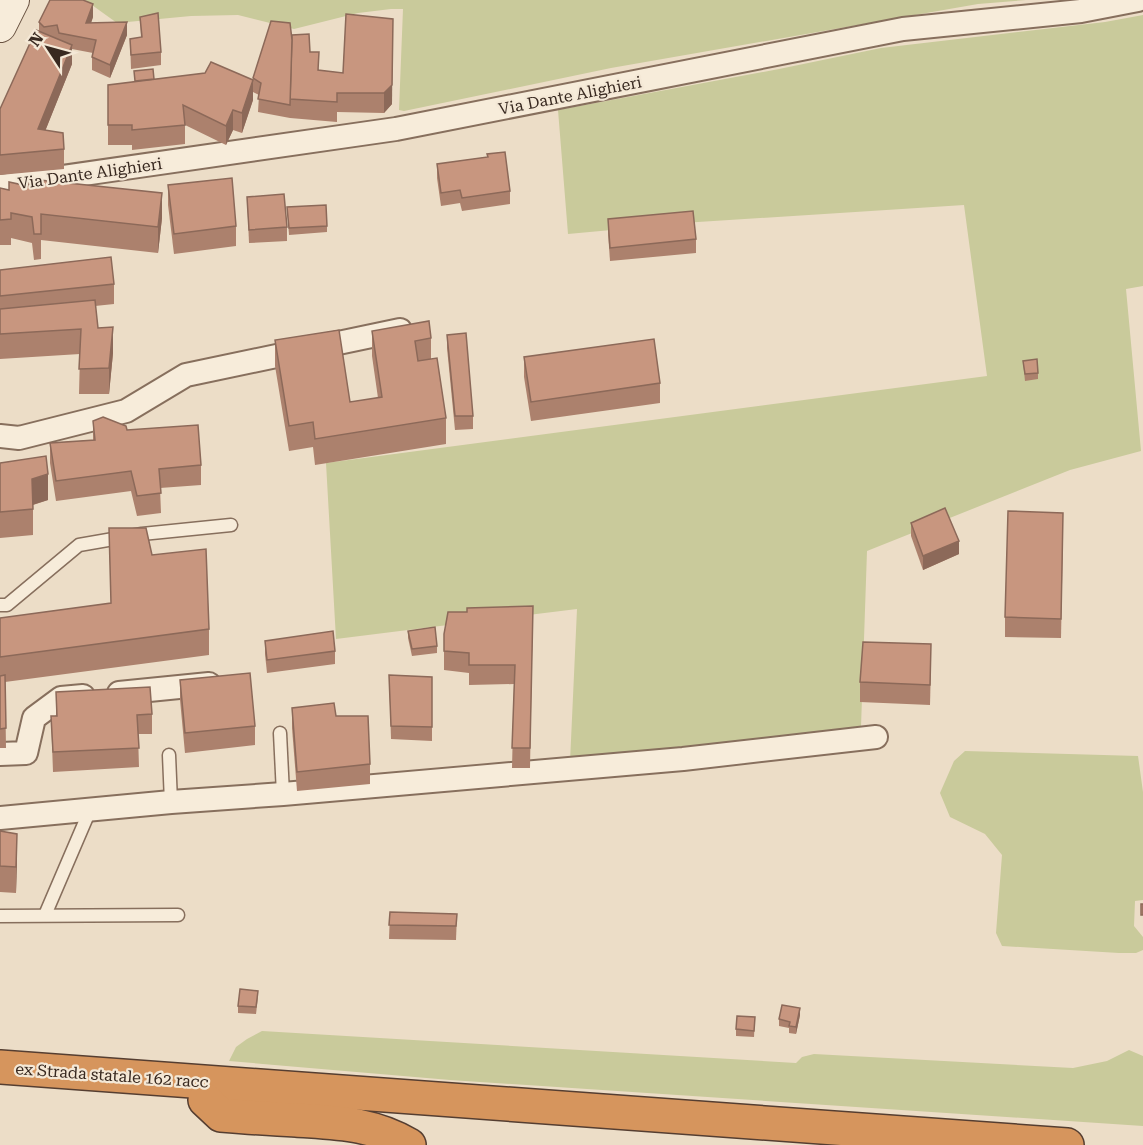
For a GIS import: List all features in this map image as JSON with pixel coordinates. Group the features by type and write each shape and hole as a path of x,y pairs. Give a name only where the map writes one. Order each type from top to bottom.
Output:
{"highway":[{"name":"ex Strada statale 162 racc","path":"0,1067 217,1099"},
{"name":"ex Strada statale 162 racc","path":"0,1090 217,1099"},
{"path":"217,1099 369,1127 409,1145"},
{"path":"217,1099 832,1145"},
{"path":"217,1099 1066,1145"}],"street":[{"name":"Via Dante Alighieri","path":"0,186 396,129 903,29 1081,11 1138,0"},
{"path":"0,436 19,438 126,411 186,375 403,330"},
{"path":"0,754 26,753 34,718 62,698 228,682"},
{"path":"0,818 684,759 876,736"}],"lane":[{"path":"0,605 7,605 79,545 142,534 231,525"},
{"path":"280,733 283,794"},
{"path":"169,755 171,802"},
{"path":"45,915 90,810"},
{"path":"0,916 178,915"}],"green space":[{"path":"85,0 1026,0 978,4 611,68 404,111 399,110 403,9 358,13 294,29 238,15 191,16 117,23"},
{"path":"1143,15 1143,286 1126,289 1141,451 1070,470 867,551 861,727 570,762 577,609 336,639 326,463 987,376 964,205 698,222 568,234 558,110 881,48 1105,22"},
{"path":"965,751 1138,756 1143,792 1143,900 1135,901 1134,926 1143,937 1143,950 1136,953 1119,953 1002,946 996,933 1002,855 985,834 950,817 940,793 954,761"},
{"path":"262,1031 796,1063 802,1057 814,1054 1073,1068 1107,1061 1129,1050 1143,1056 1143,1126 450,1080 229,1061 236,1047"}],"building":[{"path":"50,0 83,0 93,4 86,23 127,22 110,65 92,57 96,40 59,33 57,25 44,27 39,22"},
{"path":"158,13 161,52 131,55 130,39 142,37 140,17"},
{"path":"346,14 393,19 392,85 384,93 337,93 337,102 290,99 292,35 309,34 310,52 319,52 318,70 343,73"},
{"path":"271,21 290,23 292,40 290,105 258,99 261,83 253,78"},
{"path":"36,30 72,45 38,129 63,133 64,149 0,155 0,109"},
{"path":"211,62 253,80 242,113 233,110 226,126 183,105 185,125 132,130 132,125 108,125 108,85 205,73"},
{"path":"153,69 154,79 135,81 134,71"},
{"path":"505,152 510,191 462,198 460,190 441,193 437,164 488,157 487,154"},
{"path":"232,178 236,226 174,234 168,185"},
{"path":"30,179 162,193 158,227 41,214 41,234 34,234 32,217 11,213 11,219 0,220 0,188 9,190 9,182 28,186"},
{"path":"284,194 287,227 249,230 247,197"},
{"path":"326,205 327,226 289,228 287,207"},
{"path":"693,211 696,239 610,248 608,219"},
{"path":"111,257 114,284 0,296 0,270"},
{"path":"95,300 98,328 113,327 109,368 79,369 81,329 0,334 0,309"},
{"path":"429,321 431,338 415,341 418,361 437,358 446,418 315,439 313,422 289,426 275,340 339,330 350,402 382,397 372,331"},
{"path":"466,333 473,416 455,416 447,335"},
{"path":"654,339 660,383 531,402 524,357"},
{"path":"1037,359 1038,373 1025,374 1023,361"},
{"path":"103,417 126,426 127,430 198,425 201,465 159,469 161,493 137,496 131,471 56,481 50,443 95,440 93,421"},
{"path":"46,456 48,474 32,479 33,509 0,512 0,463"},
{"path":"945,508 959,541 923,556 911,523"},
{"path":"1008,511 1063,513 1061,619 1005,617"},
{"path":"109,528 146,528 152,555 206,549 209,629 0,657 0,618 111,603"},
{"path":"533,606 530,748 512,748 515,665 469,665 469,653 444,651 444,634 448,612 467,612 467,608"},
{"path":"435,627 437,646 412,649 408,631"},
{"path":"333,631 335,651 267,660 265,641"},
{"path":"863,642 931,644 930,685 860,682"},
{"path":"250,673 255,726 185,733 180,680"},
{"path":"5,675 6,728 0,729 0,676"},
{"path":"389,675 432,677 432,727 391,726"},
{"path":"150,687 152,714 137,715 139,748 53,752 51,716 57,716 56,692"},
{"path":"334,703 336,716 368,716 370,764 297,772 292,708"},
{"path":"0,831 17,834 16,867 0,866"},
{"path":"390,912 457,914 456,926 389,925"},
{"path":"240,989 258,991 256,1007 238,1006"},
{"path":"782,1005 800,1008 796,1027 789,1026 790,1022 779,1019"},
{"path":"737,1016 755,1017 754,1031 736,1029"}]}
